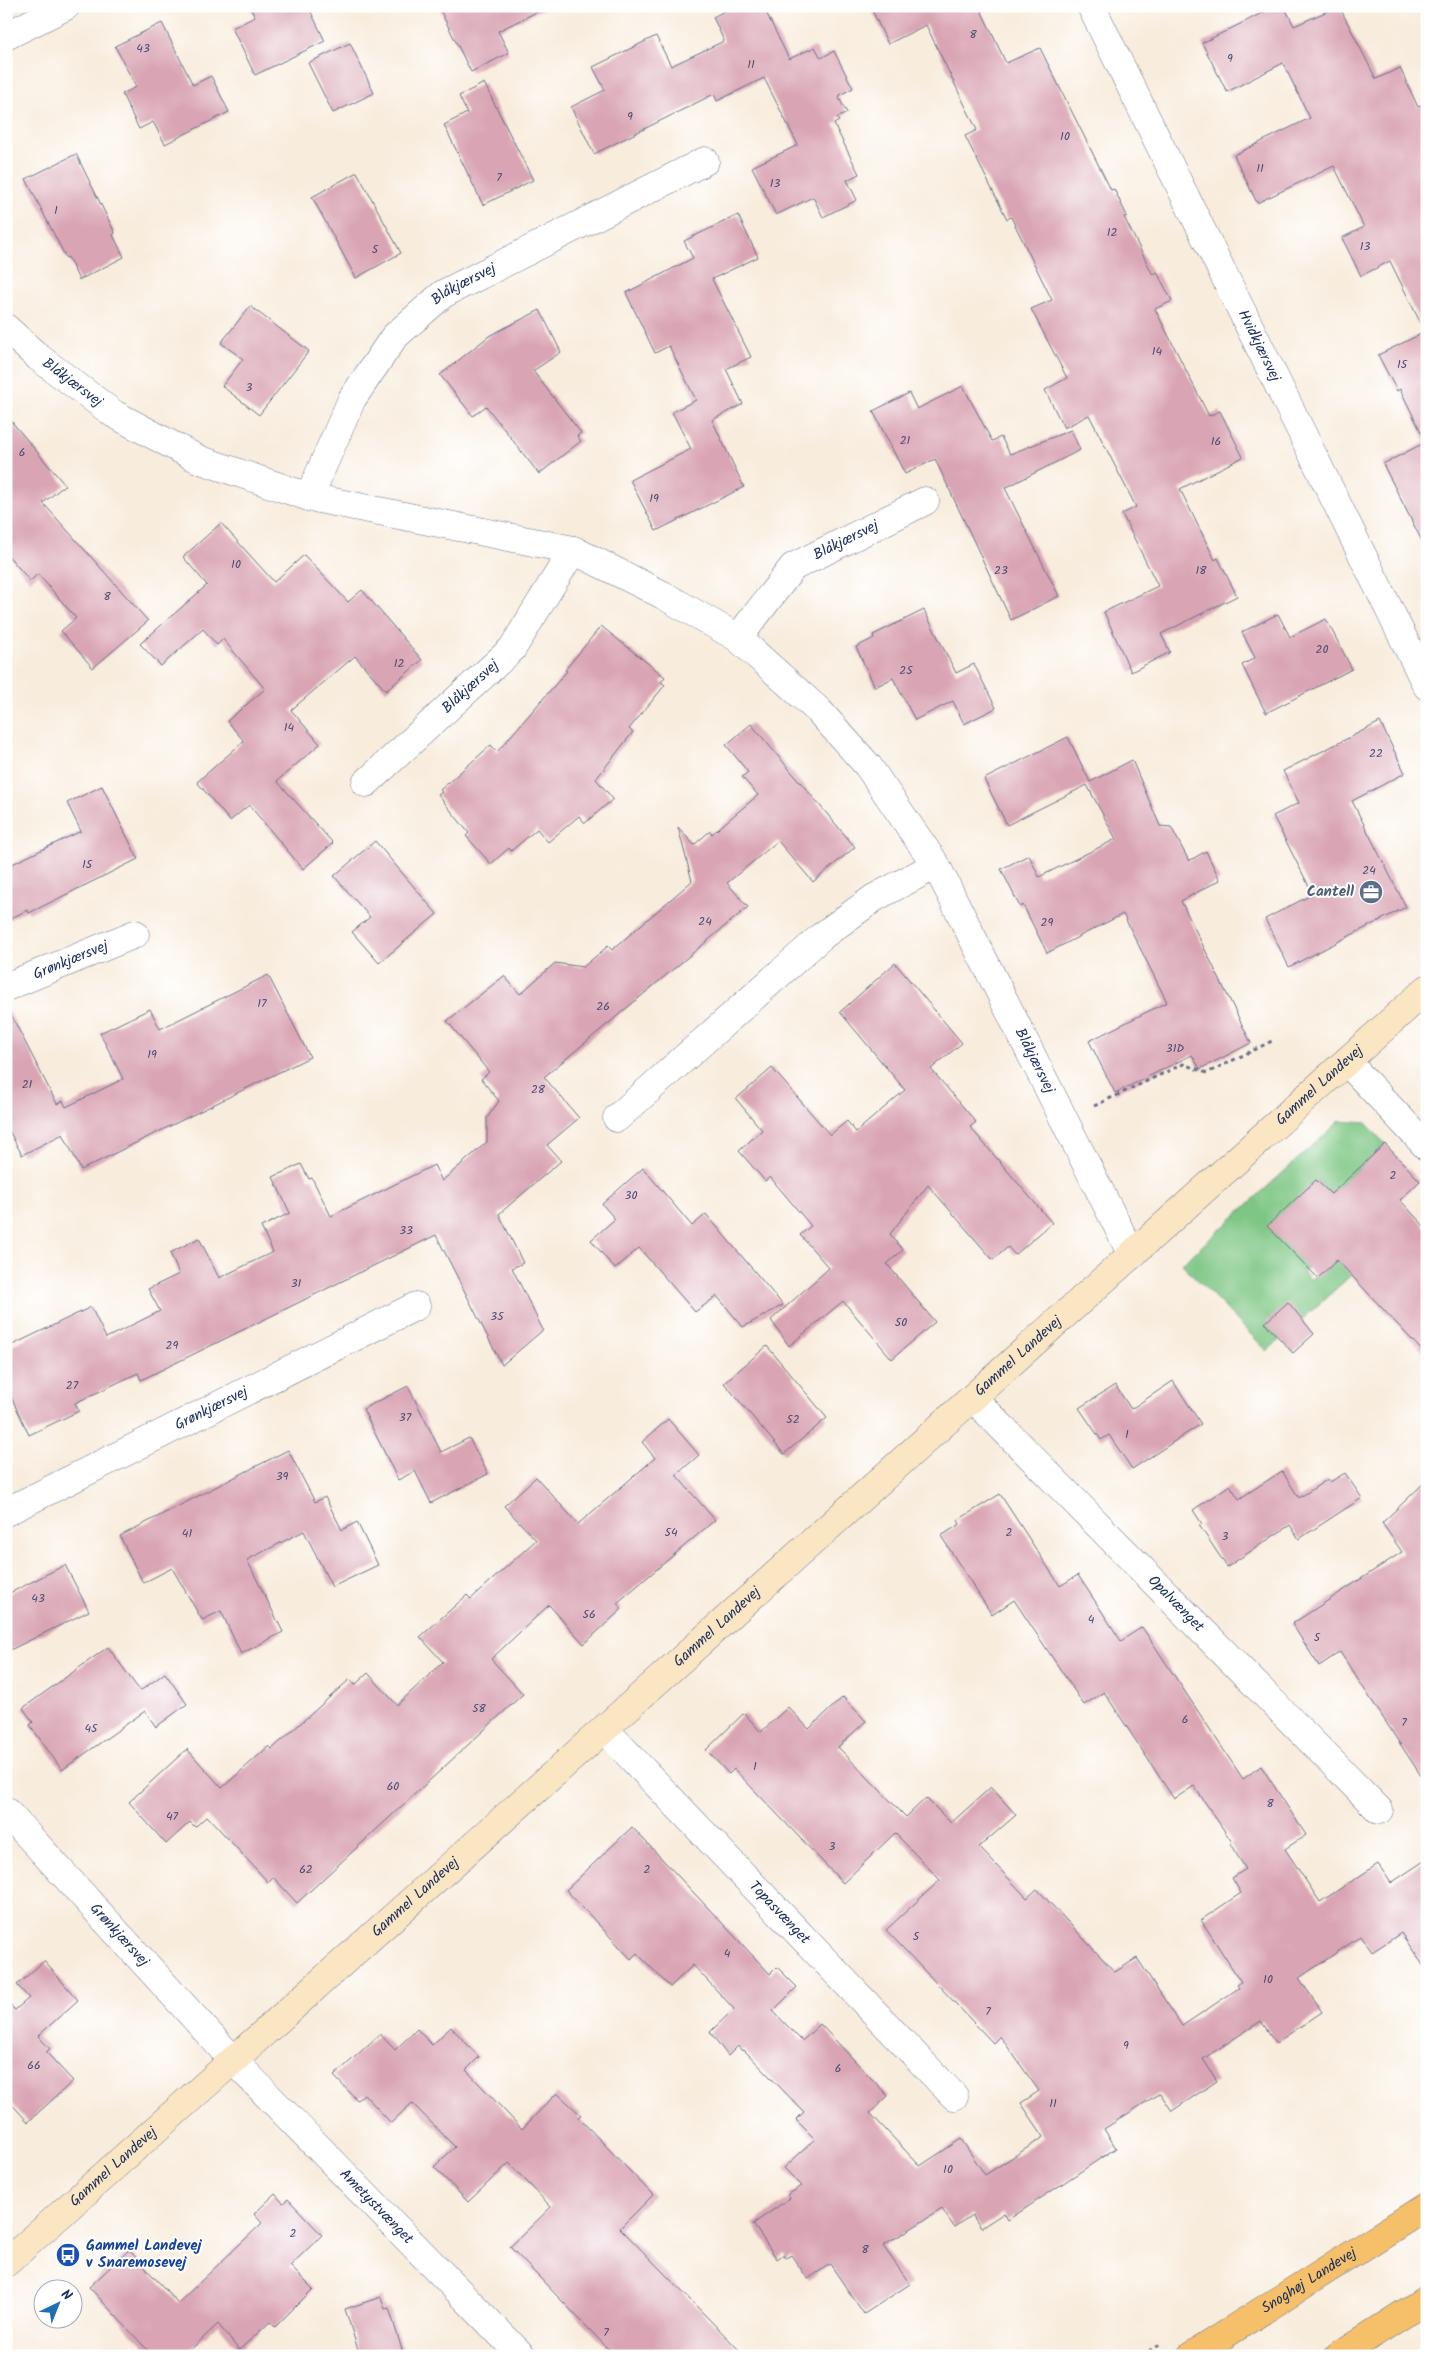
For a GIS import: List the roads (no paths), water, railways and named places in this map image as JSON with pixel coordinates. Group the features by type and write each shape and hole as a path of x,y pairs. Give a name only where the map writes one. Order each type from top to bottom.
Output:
{"main road":[{"name":"Snoghøj Landevej","path":"1191,2356 1427,2206"},
{"path":"1338,2356 1427,2299"}],"street":[{"path":"6,36 66,6"},
{"name":"Hvidkjærsvej","path":"1091,6 1427,686"},
{"name":"Blåkjærsvej","path":"309,497 352,399 394,337 443,294 705,162"},
{"name":"Blåkjærsvej","path":"6,328 38,357 114,414 198,459 309,497 573,550 663,595 738,638 819,711 872,770 936,865 1132,1255"},
{"name":"Blåkjærsvej","path":"738,638 793,567 925,501"},
{"name":"Blåkjærsvej","path":"366,783 512,649 573,550"},
{"path":"617,1118 822,936 874,898 936,865"},
{"name":"Grønkjærsvej","path":"6,987 135,934"},
{"name":"Gammel Landevej","path":"6,2263 604,1729 1427,989"},
{"path":"1347,1062 1427,1147"},
{"name":"Grønkjærsvej","path":"6,1512 416,1306"},
{"name":"Opalvænget","path":"973,1398 1379,1810"},
{"name":"Topasvænget","path":"604,1729 954,2096"},
{"name":"Grønkjærsvej","path":"6,1811 232,2060"},
{"name":"Ametystvænget","path":"232,2060 522,2356"}],"place":[{"name":"Cantell","path":"1371,892"},
{"name":"Gammel Landevej v Snaremosevej","path":"68,2255"}]}
